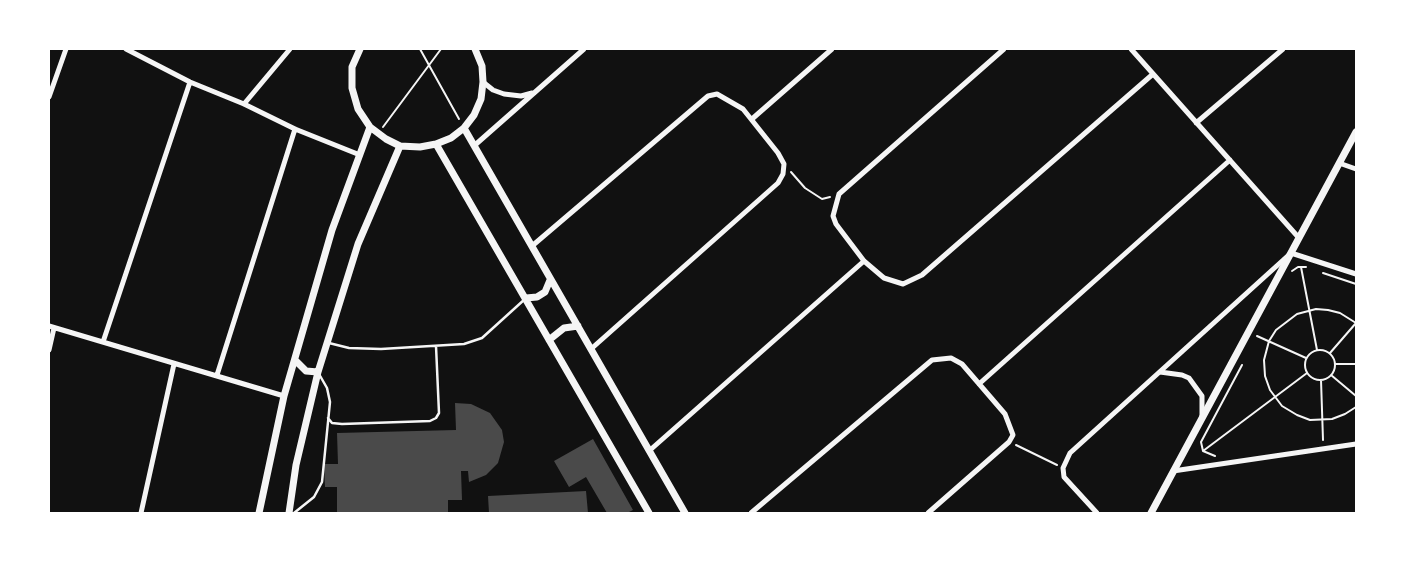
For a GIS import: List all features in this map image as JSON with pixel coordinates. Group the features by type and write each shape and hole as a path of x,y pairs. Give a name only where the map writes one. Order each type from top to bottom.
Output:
{"main road":[{"path":"360,49 352,67 352,88 358,109 370,127 378,133 400,146 420,147 436,144 451,138 464,128 474,114 481,99 483,82 482,66 477,50"},
{"path":"259,513 284,396 332,230 370,127"},
{"path":"464,128 685,513"},
{"path":"1151,513 1356,132"},
{"path":"436,144 649,513"},
{"path":"289,513 296,465 318,372 358,244 400,146"},
{"path":"526,298 537,297 545,292 550,280"},
{"path":"549,340 564,328 578,326"},
{"path":"295,360 306,372 318,372"}],"street":[{"path":"49,97 66,49"},
{"path":"126,49 134,50 190,82 244,104 295,129 360,155"},
{"path":"244,104 290,49"},
{"path":"475,145 584,49"},
{"path":"752,119 832,49"},
{"path":"1004,49 839,194 833,216 836,224 864,261 884,278 903,284 922,275 1153,74"},
{"path":"1130,49 1300,238"},
{"path":"1196,123 1283,49"},
{"path":"103,342 190,82"},
{"path":"483,82 493,90 504,94 521,96 535,92"},
{"path":"532,246 708,96 718,94 725,97 752,119 778,153 784,164 783,174 778,183 591,348"},
{"path":"217,375 295,129"},
{"path":"979,384 1230,160"},
{"path":"1339,163 1356,169"},
{"path":"1097,513 1064,478 1063,468 1070,453 1291,253 1356,274"},
{"path":"649,450 864,261"},
{"path":"49,350 51,327 284,396"},
{"path":"751,513 932,360 951,358 962,364 1005,414 1013,434 1009,442 928,513"},
{"path":"141,513 174,364"},
{"path":"1160,372 1182,375 1189,378 1202,396 1202,416"},
{"path":"1173,471 1356,444"}],"lane":[{"path":"327,343 349,348 464,344 482,338 526,298"},
{"path":"328,418 332,422 342,424 430,421 436,418 439,413 436,346"},
{"path":"294,513 314,497 321,486 329,393 318,372"}],"path":[{"path":"420,49 464,128"},
{"path":"378,133 441,49"},
{"path":"784,164 805,188 822,199 839,194"},
{"path":"1300,267 1317,350"},
{"path":"1288,279 1292,271 1300,267 1307,267"},
{"path":"1315,270 1356,284"},
{"path":"1329,353 1356,323 1334,311 1309,310 1287,320 1269,341 1265,352 1264,370 1268,385 1282,406 1297,415 1322,420 1340,417 1356,407"},
{"path":"1257,336 1306,358"},
{"path":"1317,350 1329,353"},
{"path":"1317,350 1306,358 1305,366 1307,373 1321,380"},
{"path":"1321,380 1331,374 1334,364 1329,353"},
{"path":"1203,451 1201,442 1243,362"},
{"path":"1334,364 1356,364"},
{"path":"1203,451 1307,373"},
{"path":"1331,374 1356,396"},
{"path":"1321,380 1323,440 1332,439"},
{"path":"1009,442 1063,468"},
{"path":"1203,451 1215,456"}],"building":[{"path":"455,403 471,404 490,413 502,430 504,442 498,463 486,475 469,482 468,471 461,471 462,500 448,500 448,513 337,513 337,487 325,487 324,464 338,464 337,433 456,430"},
{"path":"593,439 633,510 627,513 607,513 586,477 569,487 554,461"},
{"path":"586,491 588,513 489,513 488,496"}]}
